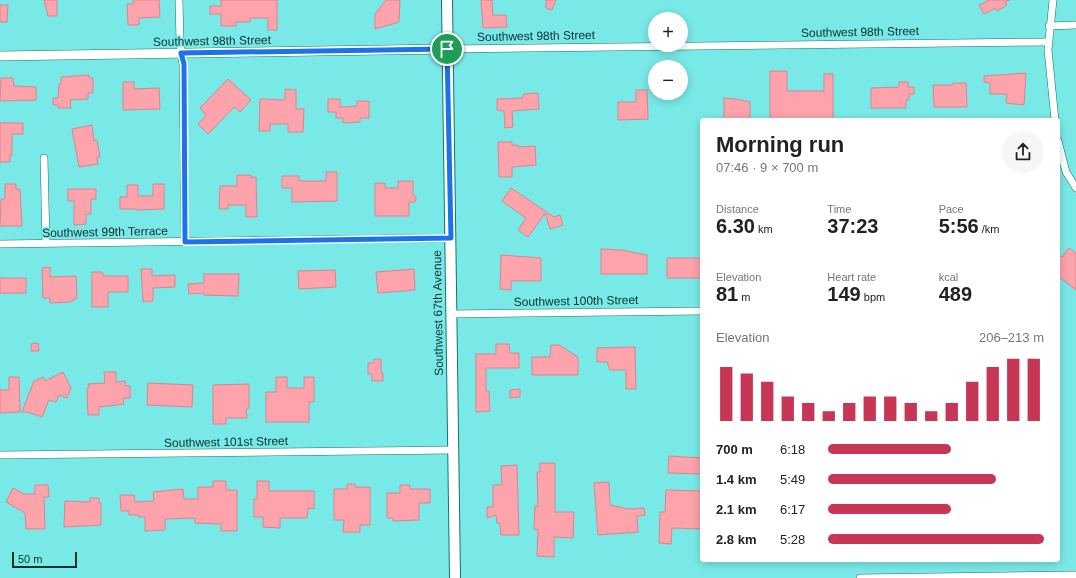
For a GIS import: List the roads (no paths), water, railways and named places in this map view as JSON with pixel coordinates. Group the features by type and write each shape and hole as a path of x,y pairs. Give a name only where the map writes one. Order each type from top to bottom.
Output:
{"main road":[{"name":"Southwest 67th Avenue","path":"447,0 455,578"}],"street":[{"path":"179,0 180,42 184,64 185,242"},
{"path":"1053,0 1048,42 1055,118"},
{"path":"1049,26 1076,25"},
{"name":"Southwest 98th Street","path":"0,56 1048,42"},
{"path":"1060,149 1066,172 1076,188"},
{"path":"44,158 46,243"},
{"name":"Southwest 99th Terrace","path":"0,244 451,238"},
{"name":"Southwest 100th Street","path":"451,314 700,311"},
{"name":"Southwest 101st Street","path":"0,455 453,450"},
{"path":"860,578 1076,575"}]}
